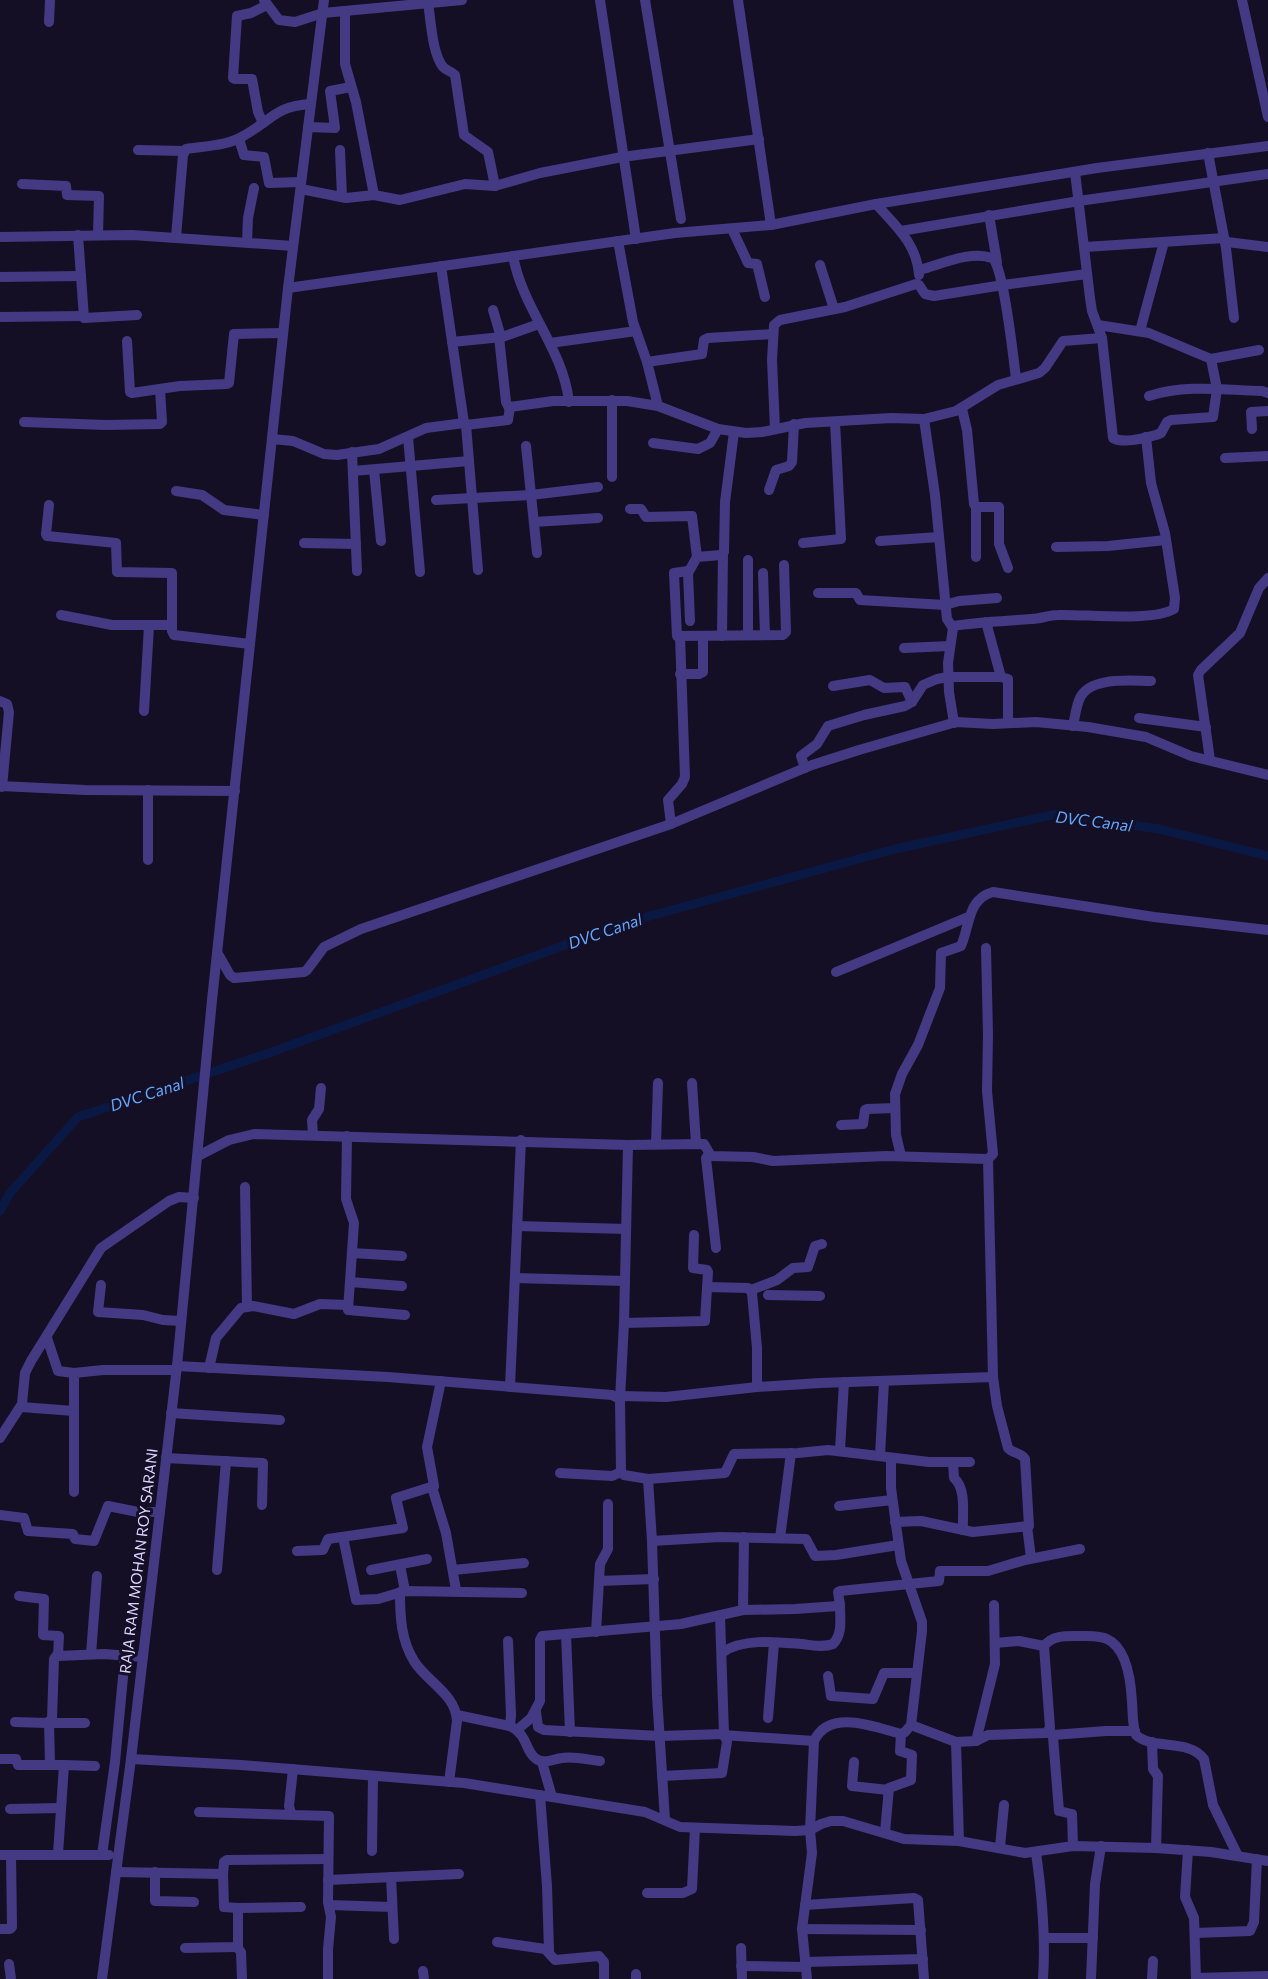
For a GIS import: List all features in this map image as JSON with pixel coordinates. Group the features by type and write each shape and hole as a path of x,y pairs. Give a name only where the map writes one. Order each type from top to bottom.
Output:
{"street":[{"path":"50,0 50,22"},
{"name":"RAJA RAM MOHAN ROY SARANI","path":"102,1979 160,1512 288,288 324,0"},
{"path":"263,123 258,112 252,80 232,78 237,15 251,13 266,2 276,18 283,22 295,22 322,13 462,0"},
{"path":"600,0 636,239"},
{"path":"645,0 681,219"},
{"path":"738,0 771,225"},
{"path":"1242,0 1268,117"},
{"path":"428,3 435,44 441,62 445,69 455,75 464,135 488,152 495,186"},
{"path":"345,11 345,64 360,119 374,195"},
{"path":"308,127 335,128 330,91 351,87"},
{"path":"138,150 184,151 231,142 288,106 311,104"},
{"path":"239,139 244,155 264,157 269,183 301,186 342,198 374,195 400,200 465,184 495,186 540,173 622,157 759,140"},
{"path":"288,288 675,233 771,225 876,204 1075,172 1268,146"},
{"path":"340,150 342,198"},
{"path":"176,237 184,151"},
{"path":"1208,153 1224,238 1234,318"},
{"path":"1075,172 1092,311 1102,338 1113,438 1116,441 1122,441 1146,437 1161,433 1167,422 1171,420 1213,417 1218,389 1211,358"},
{"path":"901,231 1079,201 1268,174"},
{"path":"22,184 66,186 67,195 99,196 98,235"},
{"path":"247,243 248,219 254,188"},
{"path":"876,204 912,246 919,270 919,285 925,294 934,296 1087,274"},
{"path":"989,215 1003,285 1016,379"},
{"path":"732,229 748,263 757,264 765,297"},
{"path":"78,235 83,316"},
{"path":"0,237 98,235 176,237 293,246"},
{"path":"1085,247 1224,238 1227,242 1268,247"},
{"path":"618,241 636,331 647,362 658,406"},
{"path":"1140,331 1164,242"},
{"path":"513,256 524,294 550,343 566,380 569,402"},
{"path":"919,270 975,256 993,258 997,261"},
{"path":"820,265 834,309"},
{"path":"441,266 465,424 478,570"},
{"path":"0,277 81,276"},
{"path":"775,429 772,360 774,325 780,320 872,300 912,285 919,285"},
{"path":"272,439 293,441 324,454 352,452 379,449 426,428 508,420 500,337 493,310"},
{"path":"0,317 83,316 86,319 137,315"},
{"path":"452,342 500,337 539,324"},
{"path":"1098,325 1140,331 1211,358 1259,350"},
{"path":"550,343 636,331"},
{"path":"127,341 131,393 228,384 234,334 284,333"},
{"path":"647,362 702,354 705,340 708,338 773,334"},
{"path":"508,408 553,401 612,400 658,406 718,429 735,432 762,432 794,424 891,418 924,419 962,409 990,390 1016,379 1039,373 1046,368 1063,341 1102,338"},
{"path":"1149,396 1166,390 1190,387 1268,393"},
{"path":"24,422 160,424 162,422 160,389"},
{"path":"612,400 612,477"},
{"path":"962,409 967,430 976,507 976,557"},
{"path":"1252,429 1251,412 1268,411"},
{"path":"924,419 935,495 947,621 952,626 953,632 948,677 954,723"},
{"path":"803,543 841,539 835,422"},
{"path":"768,489 774,472 779,468 789,466 792,462 794,424"},
{"path":"653,443 698,449 710,443 718,429"},
{"path":"722,636 725,501 735,432"},
{"path":"408,437 420,572"},
{"path":"952,626 1057,615 1112,617 1170,611 1175,605 1175,598 1166,540 1151,483 1146,437"},
{"path":"526,446 537,553"},
{"path":"352,452 357,570"},
{"path":"1225,458 1268,456"},
{"path":"353,471 469,461"},
{"path":"374,470 381,541"},
{"path":"436,501 531,495 598,487"},
{"path":"176,491 202,495 224,510 264,515"},
{"path":"49,505 47,536 116,543 117,572 172,573 172,633 174,635 250,644"},
{"path":"976,507 999,507 999,544 1008,568"},
{"path":"630,509 641,509 646,517 692,516 697,557 688,571 690,621"},
{"path":"534,522 598,518"},
{"path":"880,541 939,537"},
{"path":"1056,547 1108,546 1166,540"},
{"path":"304,543 356,544"},
{"path":"697,557 723,554"},
{"path":"748,560 748,635"},
{"path":"688,571 674,573 676,634 680,636 783,634 786,632 784,565"},
{"path":"764,573 765,635"},
{"path":"1209,760 1198,675 1240,633 1259,588 1268,578"},
{"path":"818,593 856,593 860,600 945,605 960,601 997,598"},
{"path":"61,615 112,625 172,625"},
{"path":"986,622 1002,677"},
{"path":"144,711 149,626"},
{"path":"671,824 668,800 685,780 680,636"},
{"path":"680,674 704,672 703,636"},
{"path":"904,648 950,646"},
{"path":"805,768 801,756 817,744 828,726 905,706 912,702 922,685 948,677 1008,679 1008,723"},
{"path":"833,686 872,681 885,688 905,687 912,702"},
{"path":"1073,726 1080,699 1087,689 1108,682 1151,681"},
{"path":"0,701 6,704 9,712 1,787 235,791"},
{"path":"1139,718 1206,727"},
{"path":"218,954 234,978 306,972 324,947 361,929 671,824 805,768 954,723 1036,722 1146,737 1167,747 1268,776"},
{"path":"148,790 148,860"},
{"path":"901,1156 896,1135 895,1094 902,1074 918,1045 940,988 941,953 961,946 968,917 977,902 986,894 993,891 1154,917 1268,930"},
{"path":"836,972 968,917"},
{"path":"986,948 987,1091 993,1154 988,1160 993,1377 997,1406 1008,1448 1012,1452 1022,1454 1025,1459 1029,1525 1027,1526 1031,1558"},
{"path":"656,1144 658,1083"},
{"path":"693,1083 696,1144"},
{"path":"312,1135 312,1120 319,1109 321,1088"},
{"path":"841,1125 863,1124 867,1109 895,1108"},
{"path":"198,1151 248,1135 312,1135 628,1145 704,1144 711,1156 753,1157 773,1161 901,1156 988,1160"},
{"path":"347,1136 346,1199 354,1223 349,1311 405,1315"},
{"path":"510,1387 521,1140"},
{"path":"621,1472 620,1398 628,1145"},
{"path":"709,1154 706,1158 716,1248"},
{"path":"245,1187 247,1306"},
{"path":"0,1438 21,1407 26,1373 105,1244 169,1201 179,1197 194,1198"},
{"path":"517,1226 626,1229"},
{"path":"624,1323 704,1322 708,1271 693,1268 694,1235"},
{"path":"707,1287 751,1290 777,1280 793,1268 808,1267 815,1246 822,1244"},
{"path":"352,1253 402,1256"},
{"path":"515,1278 625,1281"},
{"path":"350,1282 402,1286"},
{"path":"101,1285 98,1312 143,1315 163,1320 181,1321"},
{"path":"751,1290 756,1338 757,1387"},
{"path":"768,1295 820,1296"},
{"path":"209,1368 216,1338 237,1312 247,1306 294,1314 320,1304 348,1305"},
{"path":"47,1338 58,1371 74,1373 103,1370 209,1368 441,1381 612,1395 620,1398 666,1397 757,1387 844,1382 993,1377"},
{"path":"74,1373 74,1492"},
{"path":"441,1381 427,1447 434,1485 432,1487 442,1520 456,1590"},
{"path":"807,1979 802,1929 812,1853 810,1830 814,1740 822,1730 842,1722 853,1722 901,1734 911,1725 922,1622 908,1584 898,1545 886,1457 884,1381"},
{"path":"840,1450 844,1382"},
{"path":"21,1407 74,1411"},
{"path":"171,1413 280,1420"},
{"path":"621,1472 624,1475 648,1479 725,1473 733,1455 840,1450 929,1462 970,1462"},
{"path":"780,1538 791,1453"},
{"path":"166,1458 263,1463 262,1505"},
{"path":"217,1570 226,1461"},
{"path":"953,1463 954,1479 958,1481 962,1490 963,1530"},
{"path":"560,1473 612,1476 621,1472"},
{"path":"648,1479 665,1820"},
{"path":"297,1551 324,1550 326,1540 403,1528 396,1498 432,1487"},
{"path":"839,1506 892,1500"},
{"path":"596,1632 601,1560 608,1549 608,1504"},
{"path":"0,1515 24,1518 28,1531 73,1534 75,1539 94,1541 108,1506 138,1512 160,1512"},
{"path":"895,1522 921,1521 973,1532 1027,1526"},
{"path":"343,1537 356,1600 378,1599 402,1592 456,1590 522,1593"},
{"path":"652,1541 744,1537 806,1539 815,1556 898,1545"},
{"path":"743,1610 744,1537"},
{"path":"723,1652 728,1648 747,1644 774,1642 825,1646 833,1644 840,1630 838,1592 840,1591 939,1581 940,1570 988,1570 1031,1558 1080,1549"},
{"path":"371,1570 427,1558"},
{"path":"453,1570 524,1563"},
{"path":"400,1565 401,1625 409,1653 420,1670 441,1689 457,1715 448,1782"},
{"path":"91,1654 97,1576"},
{"path":"599,1581 654,1579"},
{"path":"19,1596 44,1599 43,1635 59,1636 57,1655 54,1659 53,1716 48,1723 50,1764"},
{"path":"814,1740 724,1734 660,1736 540,1730 536,1712 541,1693 540,1640 542,1636 681,1624 743,1610 840,1605"},
{"path":"976,1741 993,1673 994,1605"},
{"path":"662,1776 722,1773 727,1742 724,1734 720,1616"},
{"path":"566,1634 570,1731"},
{"path":"995,1643 1019,1641 1044,1646 1062,1636 1097,1636 1113,1643 1126,1666 1130,1681 1134,1731 1139,1738 1184,1748 1201,1755 1205,1763 1213,1805 1238,1856"},
{"path":"508,1641 513,1728"},
{"path":"768,1718 774,1642"},
{"path":"1044,1646 1059,1811 1072,1814 1072,1846"},
{"path":"57,1655 143,1657"},
{"path":"102,1855 115,1762 125,1656"},
{"path":"828,1676 831,1696 873,1699 885,1672 917,1673"},
{"path":"513,1728 536,1712"},
{"path":"457,1715 513,1728 525,1738 534,1758 542,1762 567,1758 600,1761"},
{"path":"15,1722 85,1723"},
{"path":"911,1725 956,1742 976,1741 988,1735 1134,1731"},
{"path":"885,1832 888,1790 890,1787 911,1780 912,1755 900,1751 901,1734"},
{"path":"956,1742 959,1840"},
{"path":"1152,1742 1153,1769 1158,1778 1156,1848"},
{"path":"0,1759 16,1759 18,1765 95,1766"},
{"path":"131,1759 448,1782 645,1812 680,1827 810,1830 821,1824 843,1821 911,1840 959,1840 1025,1853 1072,1846 1101,1846 1188,1850 1263,1860 1254,1922 1250,1931 1195,1933"},
{"path":"542,1762 552,1797"},
{"path":"854,1762 852,1786 888,1790"},
{"path":"58,1854 64,1765"},
{"path":"292,1769 289,1810 294,1815"},
{"path":"372,1776 372,1851"},
{"path":"540,1795 549,1951 555,1960 593,1956 603,1958 604,1979"},
{"path":"1000,1847 1004,1805"},
{"path":"10,1809 60,1808"},
{"path":"199,1812 329,1816 328,1880 331,1917 328,1979"},
{"path":"646,1893 683,1893 692,1888 695,1828"},
{"path":"1090,1979 1095,1884 1101,1846"},
{"path":"1188,1850 1185,1897 1193,1912 1196,1979 1268,1976"},
{"path":"1036,1853 1044,1911 1043,1979"},
{"path":"0,1929 10,1929 12,1926 5,1855 118,1855"},
{"path":"301,1907 224,1907 224,1862 227,1860 328,1859"},
{"path":"116,1872 223,1874"},
{"path":"155,1872 154,1900 194,1902"},
{"path":"328,1880 459,1874"},
{"path":"391,1877 394,1939"},
{"path":"805,1905 914,1898 918,1900 924,1979"},
{"path":"329,1905 393,1907"},
{"path":"237,1908 237,1947 241,1952 243,1979"},
{"path":"802,1929 921,1930"},
{"path":"1045,1938 1093,1938"},
{"path":"497,1942 539,1947 549,1951"},
{"path":"185,1948 237,1947"},
{"path":"741,1948 742,1979"},
{"path":"741,1966 923,1959"},
{"path":"1152,1979 1153,1961"},
{"path":"9,1964 11,1979"}],"waterway":[{"name":"DVC Canal","path":"0,1211 10,1193 78,1117 272,1052 628,922 895,849 1057,814 1159,829 1268,856"}]}
